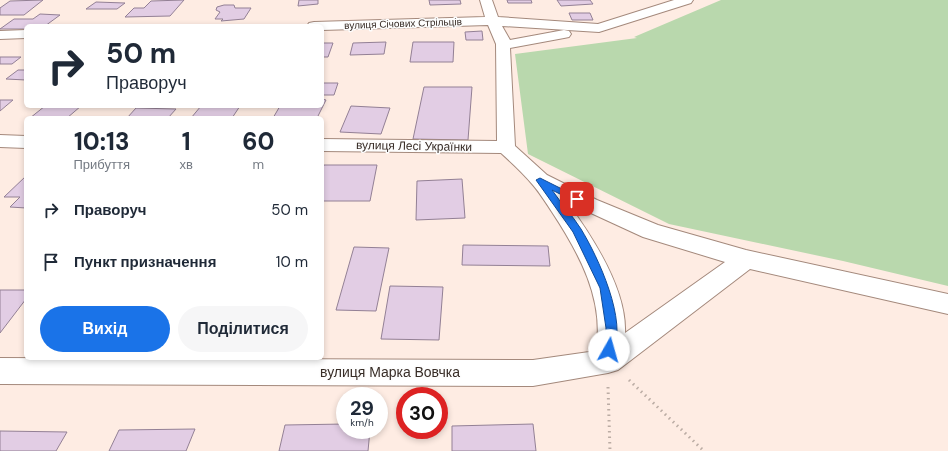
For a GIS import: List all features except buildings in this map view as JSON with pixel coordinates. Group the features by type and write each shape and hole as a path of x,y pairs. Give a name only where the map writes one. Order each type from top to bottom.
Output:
{"street":[{"path":"486,0 493,21 501,34 504,45 502,53 506,147 540,180 577,231 605,288 612,328 608,361"},
{"path":"504,45 599,28 687,0"},
{"name":"вулиця Січових Стрільців","path":"324,26 493,21 599,28"},
{"path":"0,35 24,34"},
{"path":"0,141 24,142"},
{"name":"вулиця Лесі Українки","path":"324,145 506,147"},
{"path":"540,180 590,205 651,232 746,259 948,304"},
{"name":"вулиця Марка Вовчка","path":"0,371 533,372 608,361 746,259"}],"path":[{"path":"608,361 610,451"},
{"path":"608,361 704,451"}],"green space":[{"path":"721,0 948,0 948,286 843,261 669,224 528,154 515,54 637,38 634,37"}],"route":[{"path":"577,199 540,180 577,231 605,288 612,328 609,350"}]}
